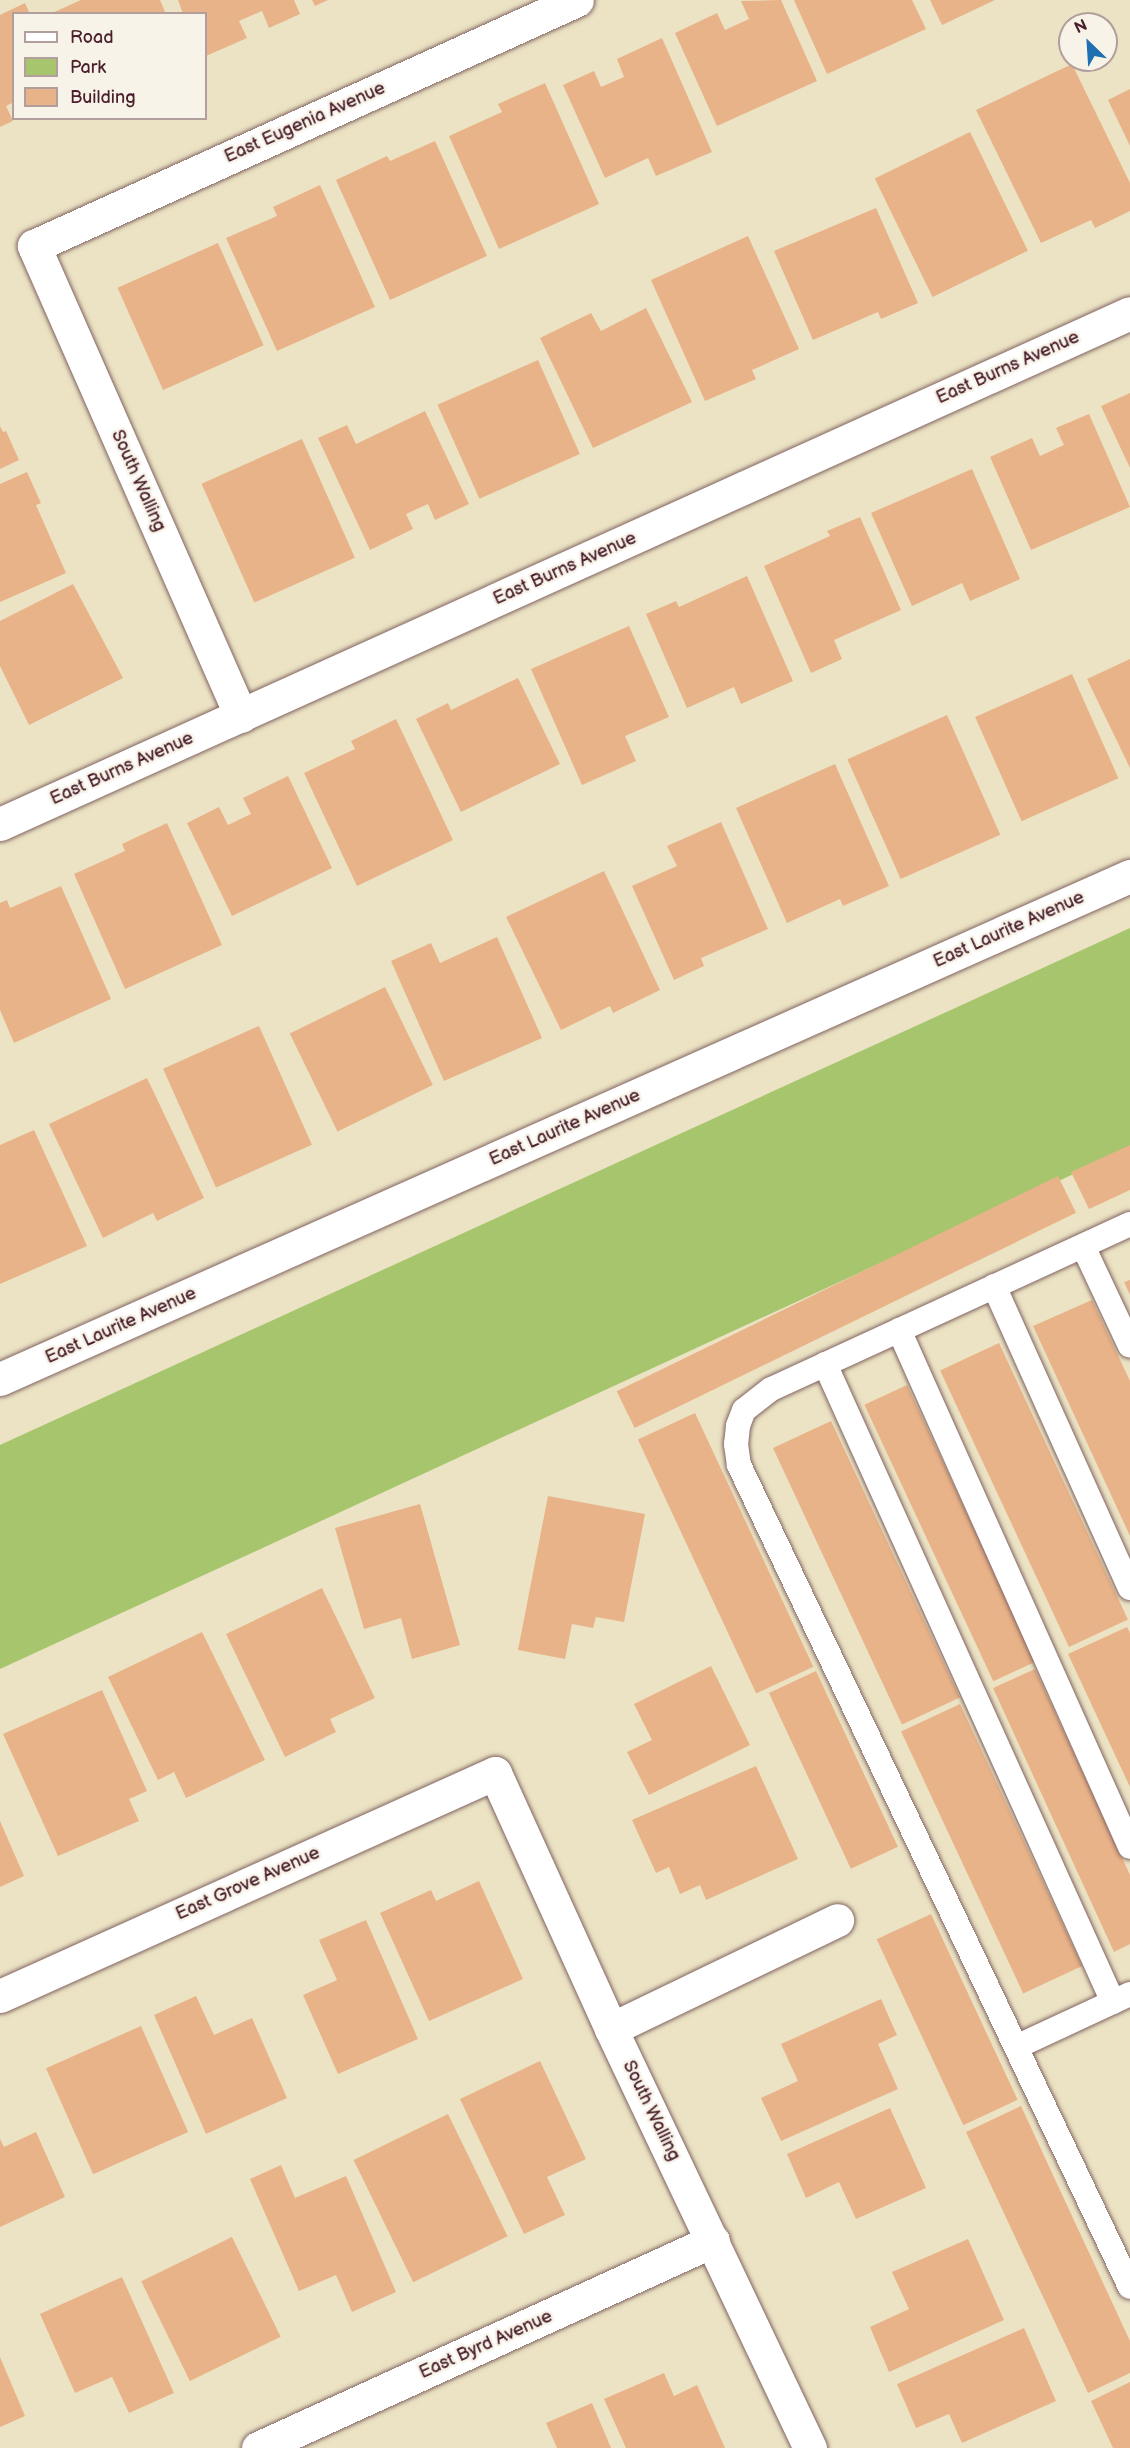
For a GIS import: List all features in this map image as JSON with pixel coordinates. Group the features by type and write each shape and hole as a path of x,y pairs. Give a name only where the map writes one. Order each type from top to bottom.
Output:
{"street":[{"name":"East Eugenia Avenue","path":"34,246 577,0"},
{"name":"South Walling","path":"34,246 241,716"},
{"name":"East Burns Avenue","path":"0,824 1130,313"},
{"name":"East Laurite Avenue","path":"0,1379 1130,876"},
{"name":"South Walling","path":"495,1773 611,2029 810,2448"},
{"name":"East Grove Avenue","path":"0,1996 495,1773"},
{"path":"611,2029 837,1920"},
{"name":"East Byrd Avenue","path":"258,2448 713,2241"}],"lane":[{"path":"1130,1224 771,1389 744,1410 736,1444 739,1465 1130,2287"},
{"path":"1083,1246 1130,1346"},
{"path":"994,1287 1130,1588"},
{"path":"899,1330 1130,1847"},
{"path":"825,1364 1121,1998 1016,2048"}],"green space":[{"path":"1130,928 1130,1148 0,1669 0,1445"}],"building":[{"path":"81,0 160,0 165,12 54,12"},
{"path":"178,0 294,0 300,14 269,28 262,11 239,21 247,38 207,56 207,12 182,12"},
{"path":"312,0 328,0 315,6"},
{"path":"781,0 817,81 717,126 675,33 717,13 725,30 749,19 741,1"},
{"path":"794,0 912,0 926,29 827,74"},
{"path":"930,0 995,0 942,25"},
{"path":"25,3 29,12 12,12 12,103 6,106 13,121 0,127 0,15"},
{"path":"662,38 712,152 656,176 648,158 605,178 563,85 594,71 601,87 624,77 617,59"},
{"path":"1058,71 1076,72 1130,183 1130,211 1095,228 1091,220 1041,243 976,110"},
{"path":"545,83 599,204 499,249 449,136 502,112 498,104"},
{"path":"1130,89 1130,146 1108,100"},
{"path":"970,132 1028,251 933,297 875,178"},
{"path":"435,141 487,256 390,300 336,180 387,156 390,161"},
{"path":"320,185 375,307 277,351 226,238 277,216 273,207"},
{"path":"876,208 918,303 881,319 878,312 813,340 774,251"},
{"path":"748,236 799,349 752,370 756,379 705,401 651,280"},
{"path":"218,243 264,345 163,390 118,288"},
{"path":"646,308 692,402 593,448 540,338 591,313 601,331"},
{"path":"538,360 580,454 479,499 438,405"},
{"path":"1130,393 1130,468 1101,406"},
{"path":"425,411 469,504 435,520 428,504 406,514 413,529 370,550 318,438 347,425 356,444"},
{"path":"1089,414 1130,507 1031,550 990,457 1032,438 1040,456 1064,445 1056,428"},
{"path":"0,426 3,432 6,431 19,460 0,469"},
{"path":"302,439 355,558 254,603 202,484"},
{"path":"972,469 1020,579 970,601 962,583 912,606 871,513"},
{"path":"27,472 41,503 36,505 66,573 0,602 0,484"},
{"path":"860,517 901,610 834,640 842,659 811,673 764,566 830,536 827,531"},
{"path":"747,576 793,681 741,704 734,687 687,708 646,614 676,601 679,607"},
{"path":"73,584 123,678 29,725 0,666 0,621"},
{"path":"629,626 669,717 625,736 636,761 582,785 531,669"},
{"path":"1130,659 1130,768 1087,679"},
{"path":"1072,674 1118,778 1022,821 975,717"},
{"path":"518,678 560,764 461,812 416,719 448,703 451,710"},
{"path":"947,715 1000,835 901,879 847,759"},
{"path":"396,719 453,840 357,886 304,773 355,749 351,741"},
{"path":"835,764 889,886 843,906 840,899 787,923 736,808"},
{"path":"288,776 332,868 232,916 187,823 219,807 228,825 251,814 243,798"},
{"path":"721,822 768,929 701,958 704,966 674,980 632,886 677,866 667,846"},
{"path":"167,823 222,945 125,989 74,874 125,851 122,844"},
{"path":"604,871 660,990 613,1013 610,1006 561,1030 506,917"},
{"path":"61,886 111,999 14,1043 0,1010 0,903 7,900 10,908"},
{"path":"497,937 542,1038 444,1081 391,961 431,943 440,963"},
{"path":"385,987 433,1085 338,1131 290,1033"},
{"path":"259,1026 312,1145 216,1187 163,1069"},
{"path":"147,1078 204,1198 157,1221 153,1213 103,1238 49,1124"},
{"path":"34,1130 87,1246 0,1284 0,1145"},
{"path":"1130,1145 1130,1190 1089,1209 1071,1172"},
{"path":"1058,1176 1076,1213 635,1428 617,1391"},
{"path":"1130,1280 1130,1295 1124,1282"},
{"path":"1092,1300 1130,1381 1130,1536 1033,1326"},
{"path":"999,1343 1128,1619 1069,1647 940,1370"},
{"path":"907,1385 1036,1661 993,1681 864,1405"},
{"path":"695,1413 813,1667 756,1693 638,1440"},
{"path":"831,1421 960,1697 902,1724 773,1448"},
{"path":"548,1496 645,1514 624,1622 596,1617 593,1628 572,1624 565,1659 518,1650"},
{"path":"420,1504 460,1645 412,1659 401,1618 364,1629 335,1528"},
{"path":"322,1588 375,1698 330,1719 336,1732 285,1757 226,1634"},
{"path":"1127,1627 1130,1633 1130,1787 1068,1654"},
{"path":"202,1632 265,1760 186,1798 174,1772 158,1780 108,1677"},
{"path":"711,1666 750,1745 649,1795 627,1752 652,1740 634,1704"},
{"path":"1035,1669 1130,1875 1130,1944 1114,1952 993,1688"},
{"path":"816,1671 898,1847 851,1869 769,1693"},
{"path":"102,1690 147,1791 129,1799 139,1821 58,1856 3,1734"},
{"path":"960,1704 1082,1966 1023,1993 901,1731"},
{"path":"756,1766 798,1859 706,1900 700,1885 680,1894 669,1867 656,1873 632,1820"},
{"path":"0,1821 24,1876 0,1887"},
{"path":"479,1881 523,1979 429,2021 380,1913 431,1890 436,1901"},
{"path":"931,1914 1018,2100 963,2125 877,1939"},
{"path":"366,1920 418,2039 338,2074 303,1995 337,1980 319,1940"},
{"path":"196,1996 214,2035 252,2018 287,2098 206,2134 154,2015"},
{"path":"881,1999 897,2035 878,2044 898,2089 781,2141 761,2098 798,2081 781,2044"},
{"path":"141,2026 188,2132 93,2174 46,2068"},
{"path":"540,2061 586,2159 547,2177 565,2215 524,2234 460,2099"},
{"path":"1021,2106 1130,2341 1130,2373 1088,2393 966,2132"},
{"path":"890,2108 926,2188 856,2219 839,2182 806,2198 787,2154"},
{"path":"448,2114 508,2236 413,2282 354,2160"},
{"path":"36,2132 65,2197 0,2227 0,2139 4,2147"},
{"path":"281,2165 295,2198 346,2176 396,2292 352,2312 336,2275 299,2291 250,2179"},
{"path":"232,2237 281,2337 190,2381 141,2281"},
{"path":"968,2239 1004,2320 889,2372 870,2327 909,2309 892,2272"},
{"path":"122,2277 174,2393 129,2413 112,2377 75,2393 40,2314"},
{"path":"1024,2328 1056,2401 962,2443 949,2414 916,2428 897,2384"},
{"path":"0,2357 25,2416 0,2427"},
{"path":"664,2373 674,2396 697,2385 725,2448 626,2448 604,2399"},
{"path":"1130,2382 1130,2448 1113,2448 1091,2401"},
{"path":"592,2403 611,2448 557,2448 546,2423"}]}
